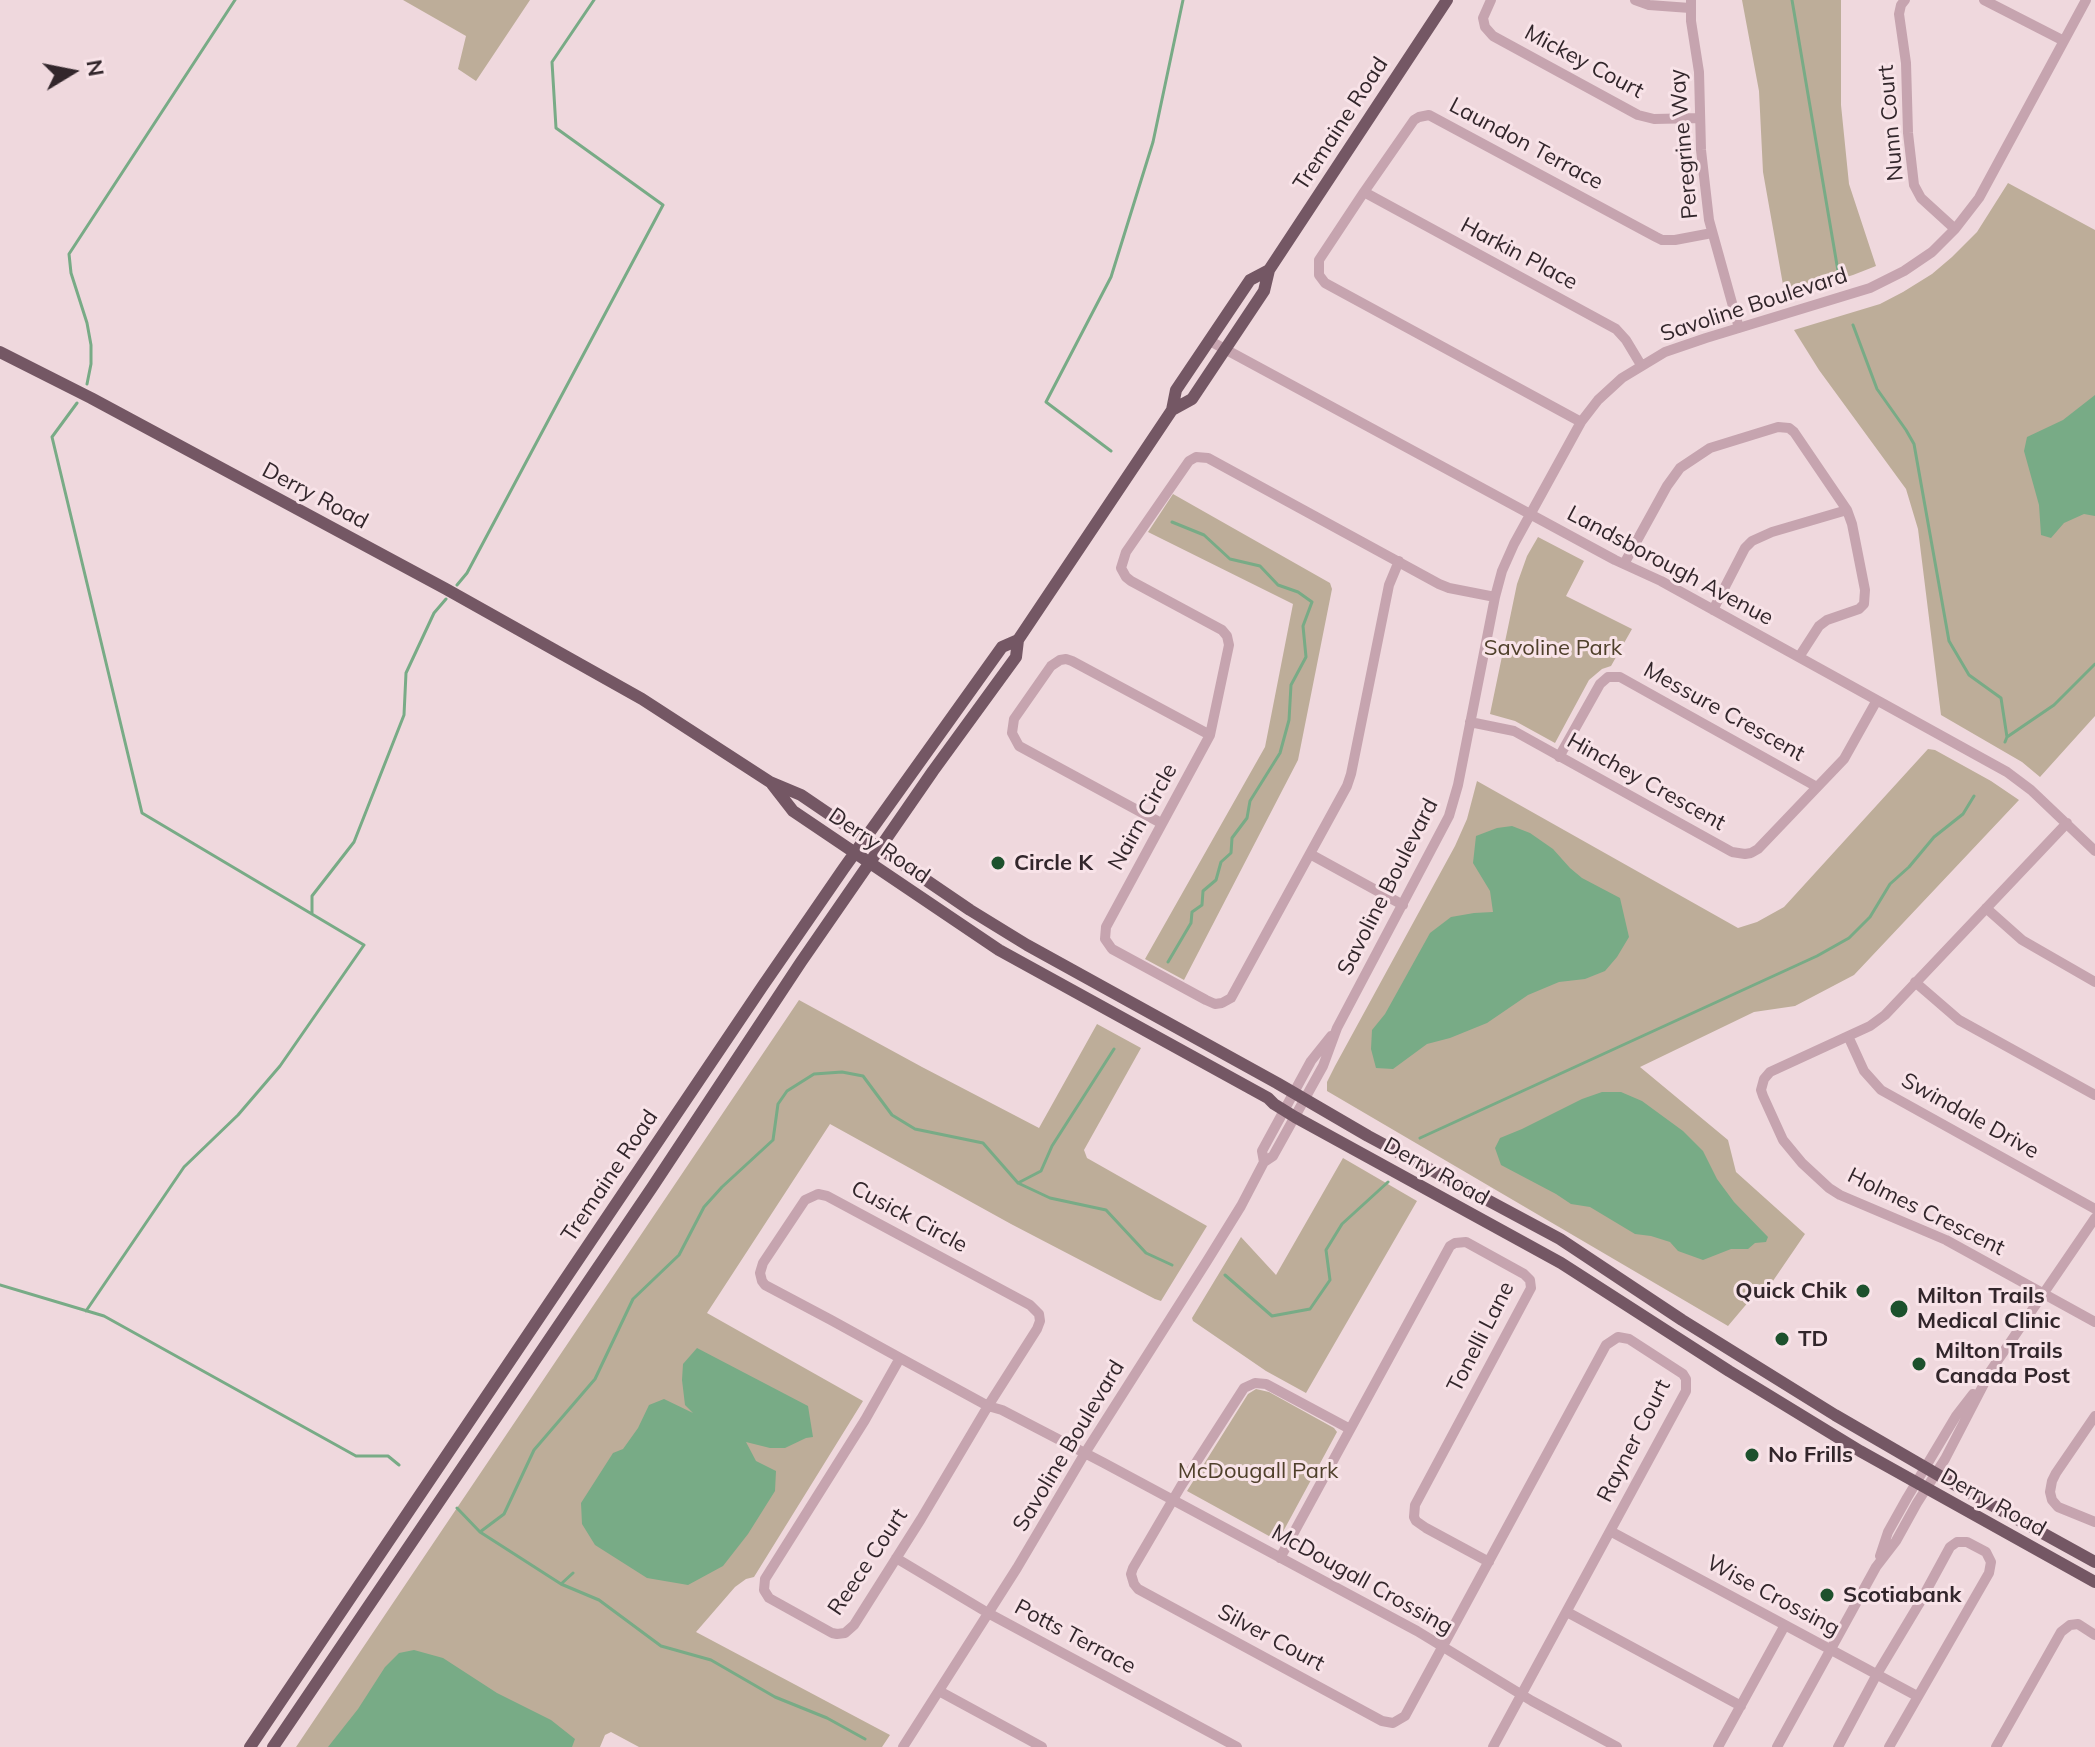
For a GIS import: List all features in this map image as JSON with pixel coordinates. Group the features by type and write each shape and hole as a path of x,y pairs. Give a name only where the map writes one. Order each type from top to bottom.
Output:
{"main road":[{"name":"Tremaine Road","path":"1172,410 1192,399 1264,291 1269,270 1447,0"},
{"name":"Tremaine Road","path":"273,1747 801,962 1016,657 1018,640 1172,410 1176,390 1250,280 1269,270"},
{"name":"Derry Road","path":"0,352 105,405 446,589 642,699 770,782 801,795 1027,945 1560,1239 1682,1320 1835,1415 2095,1562"},
{"name":"Tremaine Road","path":"250,1747 744,1013 1002,647 1018,640"},
{"name":"Derry Road","path":"770,782 793,811 999,950 1561,1263 1729,1371 1921,1486 2095,1582"}],"street":[{"name":"Mickey Court","path":"1491,0 1483,18 1485,27 1493,36 1638,115 1654,119 1700,118"},
{"path":"1635,0 1649,5 1690,4"},
{"name":"Nunn Court","path":"1905,0 1899,14 1906,63 1908,133 1914,185 1921,198 1955,229"},
{"path":"1984,0 2064,41"},
{"name":"Savoline Boulevard","path":"903,1747 1241,1206 1264,1162 1262,1151 1323,1066 1337,1028 1449,816 1495,597 1507,559 1581,422 1611,388 1641,365 1680,346 1851,295 1884,283 1923,259 1955,229 1989,182 2086,0"},
{"name":"Peregrine Way","path":"1690,4 1699,72 1703,164 1712,233 1739,328"},
{"name":"Laundon Terrace","path":"1581,422 1325,283 1319,275 1319,260 1364,192 1414,120 1429,115 1656,237 1675,240 1712,233"},
{"name":"Harkin Place","path":"1364,192 1616,329 1641,365"},
{"name":"Landsborough Avenue","path":"1210,341 1661,581 2007,772 2031,790 2095,851"},
{"path":"1624,564 1680,468 1710,448 1778,427 1789,428 1847,510 1865,590 1864,604 1852,613 1827,620 1819,626 1799,657"},
{"name":"Nairn Circle","path":"1399,561 1389,585 1351,774 1231,998 1215,1004 1112,949 1105,939 1106,927 1210,735 1229,645 1222,630 1131,581 1121,568 1126,552 1189,461 1196,457 1208,458 1399,561 1449,588 1495,597"},
{"path":"1713,610 1745,548 1752,541 1847,510"},
{"path":"1161,823 1019,746 1012,733 1014,719 1051,666 1066,659 1210,735"},
{"name":"Messure Crescent","path":"1559,757 1600,684 1608,677 1620,677 1817,787"},
{"name":"Hinchey Crescent","path":"1470,722 1514,731 1739,854 1758,849 1844,759 1877,700"},
{"name":"Holmes Crescent","path":"2067,823 1885,1015 1870,1026 1770,1072 1761,1090 1791,1151 1840,1195 1936,1236 2095,1322"},
{"path":"1310,854 1403,905"},
{"path":"1986,908 2022,940 2095,982"},
{"path":"1915,982 1959,1020 2095,1095"},
{"name":"Swindale Drive","path":"1848,1036 1864,1071 1872,1082 1888,1094 2095,1209"},
{"name":"Cusick Circle","path":"988,1406 1037,1329 1040,1321 1035,1309 827,1196 818,1194 808,1197 763,1263 760,1273 765,1285 988,1406 1002,1410 1085,1453"},
{"path":"1777,1747 1876,1567 1888,1532 1969,1415 1988,1376 2095,1218"},
{"name":"Tonelli Lane","path":"1280,1558 1450,1246 1460,1242 1469,1243 1527,1277 1532,1285 1531,1291 1414,1511 1420,1525 1489,1562"},
{"name":"Rayner Court","path":"1443,1646 1606,1345 1618,1337 1629,1339 1683,1374 1686,1391 1493,1747"},
{"name":"Reece Court","path":"900,1358 865,1420 765,1579 764,1590 769,1598 832,1633 841,1634 854,1625 988,1406"},
{"name":"Silver Court","path":"1350,1429 1266,1384 1260,1382 1244,1388 1133,1568 1132,1580 1138,1589 1387,1723 1397,1722 1405,1716 1443,1646"},
{"path":"2095,1416 2056,1473 2050,1492 2054,1503 2064,1510 2095,1522"},
{"name":"McDougall Crossing","path":"1085,1453 1443,1646 1521,1695 1617,1747"},
{"name":"Wise Crossing","path":"1610,1531 1917,1696"},
{"path":"1838,1747 1954,1544 1967,1542 1986,1552 1991,1562 1989,1573 1889,1747"},
{"name":"Potts Terrace","path":"896,1558 988,1613 1237,1747"},
{"path":"1567,1612 1741,1706"},
{"path":"1996,1747 2061,1632 2070,1625 2078,1624 2095,1635"},
{"path":"1718,1747 1785,1625"},
{"path":"939,1691 1042,1747"}],"green space":[{"path":"403,0 530,0 476,81 458,69 466,36"},
{"path":"1742,0 1841,0 1841,105 1849,184 1876,266 1785,296 1763,172 1759,91"},
{"path":"2008,183 2095,230 2095,716 2040,777 2022,762 1941,715 1918,529 1906,489 1819,370 1794,330 1880,304 1932,274 1977,232"},
{"path":"1173,494 1330,583 1332,589 1298,760 1184,980 1145,959 1265,747 1293,604 1148,532"},
{"name":"Savoline Park","path":"1538,537 1584,561 1566,596 1632,629 1611,666 1589,680 1555,743 1515,721 1490,714 1517,584"},
{"path":"1928,749 1991,781 2019,800 1854,975 1795,1006 1754,1012 1640,1067 1728,1140 1736,1172 1805,1234 1762,1297 1755,1294 1728,1326 1327,1091 1327,1082 1335,1066 1455,846 1467,819 1477,781 1738,928 1757,922 1784,907"},
{"path":"799,1000 1039,1128 1097,1024 1141,1048 1084,1150 1087,1158 1207,1226 1161,1301 1011,1224 830,1124 707,1313 863,1401 754,1577 735,1587 696,1632 890,1735 882,1747 639,1747 611,1732 605,1735 600,1747 296,1747"},
{"path":"1343,1158 1417,1201 1306,1393 1266,1371 1192,1318 1241,1237 1276,1275"},
{"name":"McDougall Park","path":"1256,1389 1269,1392 1337,1432 1278,1541 1187,1491 1248,1394"}],"shaded area":[{"path":"2095,395 2095,516 2084,514 2064,523 2051,538 2041,535 2039,505 2024,451 2027,437 2063,420"},
{"path":"1512,826 1530,833 1553,849 1582,878 1620,898 1629,937 1605,971 1585,979 1559,982 1528,995 1487,1023 1427,1044 1393,1069 1376,1068 1371,1049 1372,1030 1385,1014 1430,933 1451,917 1493,912 1490,891 1473,863 1476,836"},
{"path":"1602,1092 1621,1092 1642,1101 1683,1131 1703,1151 1717,1179 1734,1202 1768,1237 1766,1242 1755,1243 1748,1249 1731,1249 1703,1260 1678,1251 1670,1242 1635,1234 1590,1207 1571,1204 1501,1165 1495,1148 1500,1138"},
{"path":"697,1348 808,1406 813,1437 785,1448 746,1442 756,1461 776,1471 775,1491 723,1566 688,1585 647,1578 595,1545 582,1524 581,1503 613,1453 623,1449 638,1428 649,1405 664,1399 693,1413 685,1405 682,1380 683,1364"},
{"path":"414,1650 443,1658 497,1693 551,1720 575,1739 572,1747 328,1747 385,1667 399,1653"}],"waterway":[{"path":"87,384 91,345 71,273 69,254 235,0"},
{"path":"457,585 467,573 663,205 556,128 552,62 594,0"},
{"path":"1111,451 1046,402 1111,277 1153,142 1183,0"},
{"path":"1792,0 1839,277"},
{"path":"1853,325 1877,389 1914,444 1949,641 1969,675 2001,698 2007,737"},
{"path":"77,403 52,437 142,813 364,945 280,1066 238,1115 184,1167 86,1311"},
{"path":"1168,962 1191,923 1192,912 1202,905 1203,891 1216,880 1221,862 1231,853 1232,838 1247,818 1250,801 1280,753 1289,720 1291,685 1306,657 1303,626 1312,602 1298,592 1278,585 1260,566 1230,559 1204,535 1172,522"},
{"path":"312,913 312,896 354,842 404,715 406,673 434,613 446,599"},
{"path":"2005,742 2007,737 2054,705 2095,664"},
{"path":"1420,1138 1817,956 1849,938 1870,917 1890,884 1934,837 1963,814 1974,796"},
{"path":"1018,1183 1041,1171 1052,1146 1114,1049"},
{"path":"457,1508 480,1532 504,1514 534,1450 595,1379 633,1299 679,1255 704,1207 773,1140 778,1104 787,1091 814,1074 842,1072 863,1076 892,1115 915,1129 983,1143 1018,1183 1050,1198 1106,1210 1146,1253 1172,1265"},
{"path":"1225,1275 1272,1316 1310,1309 1330,1280 1326,1250 1342,1224 1388,1182"},
{"path":"0,1285 104,1316 356,1456 388,1456 399,1465"},
{"path":"480,1532 561,1584 599,1600 661,1646 711,1660 775,1697 827,1718 865,1739"},
{"path":"561,1584 573,1573"}],"place":[{"name":"Circle K","path":"998,863"},
{"name":"Quick Chik","path":"1863,1291"},
{"name":"Milton Trails Medical Clinic","path":"1899,1309"},
{"name":"TD","path":"1782,1339"},
{"name":"Milton Trails Canada Post","path":"1919,1364"},
{"name":"No Frills","path":"1752,1455"},
{"name":"Scotiabank","path":"1827,1595"}]}
